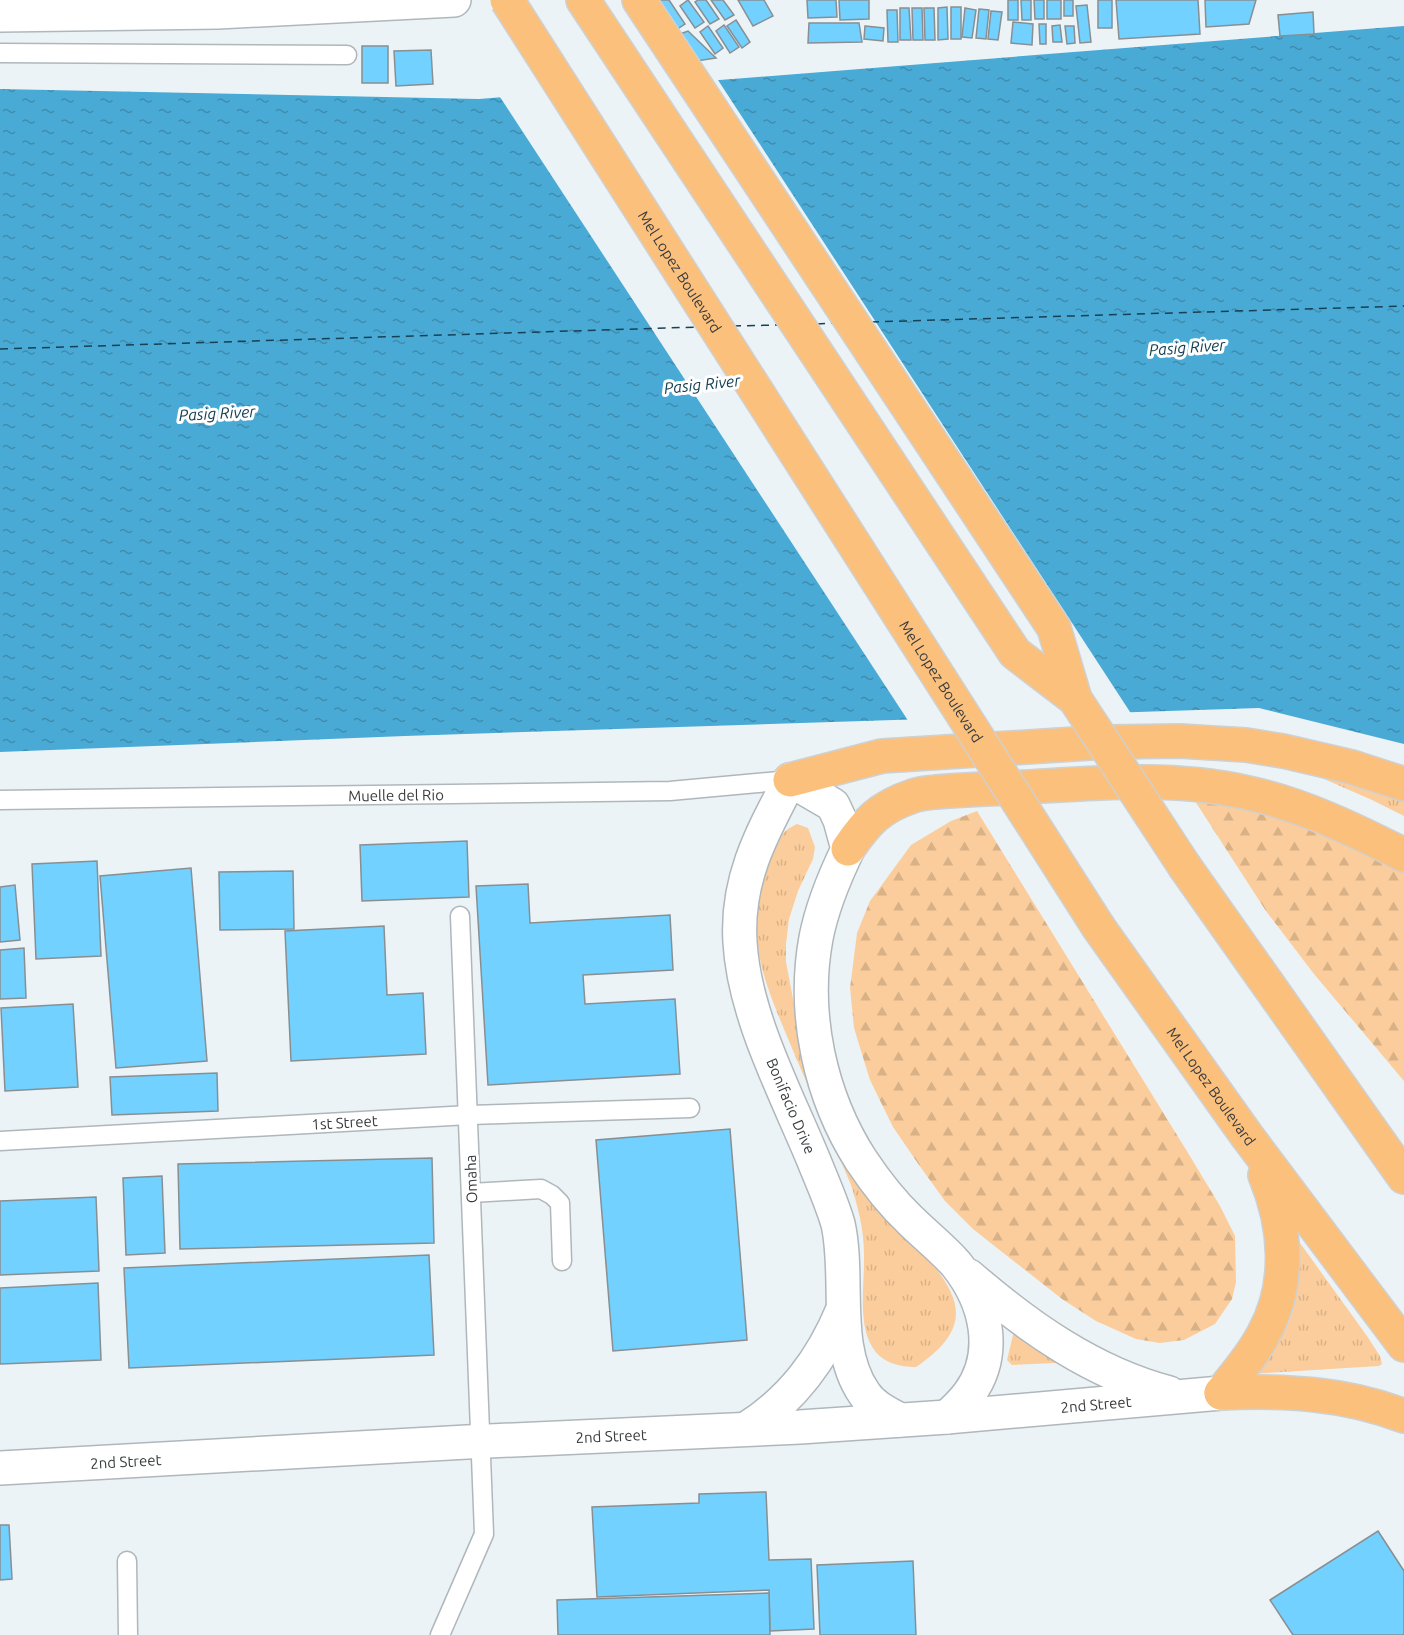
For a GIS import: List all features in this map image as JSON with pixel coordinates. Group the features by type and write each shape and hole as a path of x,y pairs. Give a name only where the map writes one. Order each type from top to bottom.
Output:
{"highway":[{"name":"Mel Lopez Boulevard","path":"507,0 1099,928 1247,1136 1404,1345"},
{"path":"583,0 1015,653 1075,699"},
{"path":"639,0 1053,628 1075,699 1185,867 1404,1177"},
{"path":"790,780 882,756 1107,742 1180,741 1246,745 1283,751 1352,767 1404,784"},
{"path":"848,849 866,824 888,806 915,795 958,790 1153,782 1216,787 1281,801 1329,819 1404,855"},
{"path":"1221,1394 1257,1347 1266,1330 1278,1296 1283,1260 1283,1240 1276,1203 1247,1136"},
{"path":"1221,1394 1285,1392 1338,1397 1404,1416"}],"street":[{"path":"0,15 454,0"},
{"path":"790,780 833,806 840,820 848,849 834,878 816,939 813,967 813,1022 817,1051 833,1106 862,1161 907,1217 956,1264 1019,1318 1074,1352 1120,1376 1159,1390 1188,1397"},
{"name":"Bonifacio Drive","path":"790,780 760,836 749,864 740,917 742,963 753,1010 764,1041 838,1224 851,1365 864,1394 875,1405 900,1420"},
{"path":"947,1417 969,1394 983,1368 986,1354 984,1320 978,1302 956,1264"},
{"path":"746,1430 775,1408 802,1382 824,1351 844,1308"},
{"name":"2nd Street","path":"0,1468 746,1430 947,1417 1221,1394"}],"lane":[{"path":"0,53 347,55"},
{"name":"Muelle del Rio","path":"0,800 670,791 790,780"},
{"name":"Omaha","path":"440,1635 484,1534 460,916"},
{"name":"1st Street","path":"0,1142 469,1115 690,1108"},
{"path":"471,1193 541,1190 552,1195 560,1203 562,1261"},
{"path":"127,1561 128,1635"}],"green space":[{"path":"1315,775 1404,794 1404,816 1372,800"},
{"path":"1223,796 1404,864 1404,1081 1314,974 1266,911 1193,798"},
{"path":"977,811 1185,1148 1235,1236 1236,1282 1232,1299 1215,1324 1184,1340 1160,1343 1136,1339 1096,1321 1062,1299 973,1229 945,1201 919,1165 893,1127 870,1080 854,1028 850,988 857,933 870,901 911,845 951,821"},
{"path":"797,824 808,828 815,847 813,859 798,891 789,919 786,944 786,962 794,1004 803,1032 908,1235 948,1286 954,1302 956,1317 951,1333 938,1350 916,1367 894,1364 879,1355 870,1343 863,1309 864,1245 856,1202 851,1185 776,1010 760,960 757,917 765,874 777,841"},
{"path":"1297,1243 1300,1243 1367,1336 1380,1356 1382,1364 1250,1374 1272,1350 1292,1313 1298,1278"},
{"path":"1015,1327 1076,1362 1012,1365 1007,1360"}],"water":[{"name":"Pasig River","path":"1404,26 1404,744 1259,708 405,736 0,752 0,89 479,99"}],"pier":[{"path":"716,77 1132,715 909,722 498,94"}],"building":[{"path":"655,0 669,0 685,24 670,34"},
{"path":"688,0 704,22 695,28 680,6"},
{"path":"706,0 719,19 710,24 695,2"},
{"path":"711,0 723,0 734,15 725,20"},
{"path":"738,0 764,0 773,16 753,26"},
{"path":"807,0 836,0 837,17 808,18"},
{"path":"839,0 869,0 869,19 840,20"},
{"path":"1008,0 1018,0 1018,20 1008,20"},
{"path":"1021,0 1031,0 1031,20 1022,20"},
{"path":"1034,0 1044,0 1044,19 1035,19"},
{"path":"1047,0 1061,0 1061,19 1047,19"},
{"path":"1064,0 1073,0 1073,16 1064,16"},
{"path":"1098,0 1112,0 1112,28 1098,28"},
{"path":"1116,0 1198,0 1200,34 1119,39"},
{"path":"1205,0 1256,0 1249,24 1206,27"},
{"path":"1087,5 1091,42 1080,43 1076,6"},
{"path":"947,7 948,39 938,40 938,8"},
{"path":"951,7 961,7 961,39 951,39"},
{"path":"900,8 909,8 911,40 900,40"},
{"path":"912,8 922,8 923,40 913,40"},
{"path":"924,8 934,8 935,40 925,40"},
{"path":"965,8 976,10 972,38 962,37"},
{"path":"979,9 989,10 986,39 976,38"},
{"path":"887,10 897,10 898,42 888,42"},
{"path":"991,11 1002,12 998,40 988,39"},
{"path":"1313,12 1314,34 1280,36 1278,15"},
{"path":"736,20 750,42 742,48 727,26"},
{"path":"1013,22 1033,24 1032,45 1011,43"},
{"path":"809,23 859,23 862,42 808,43"},
{"path":"1039,24 1046,24 1046,44 1040,44"},
{"path":"724,25 739,47 730,53 716,31"},
{"path":"1060,25 1062,42 1053,42 1052,26"},
{"path":"708,26 723,48 715,54 700,32"},
{"path":"865,26 884,28 883,41 864,39"},
{"path":"1065,26 1074,26 1075,43 1067,44"},
{"path":"688,31 716,58 690,62 677,35"},
{"path":"362,46 388,46 388,83 362,83"},
{"path":"431,50 433,84 396,86 394,51"},
{"path":"467,841 469,897 362,901 360,845"},
{"path":"97,861 101,956 36,959 32,864"},
{"path":"191,868 207,1061 116,1068 100,876"},
{"path":"293,871 294,929 220,930 219,872"},
{"path":"528,884 530,923 670,915 673,970 583,975 585,1004 675,999 680,1074 488,1085 476,886"},
{"path":"15,885 20,940 0,942 0,887"},
{"path":"384,926 387,995 423,993 426,1054 291,1061 285,931"},
{"path":"24,948 26,998 0,999 0,950"},
{"path":"73,1004 78,1087 5,1091 1,1008"},
{"path":"217,1073 218,1111 112,1115 110,1077"},
{"path":"730,1129 747,1340 613,1351 596,1140"},
{"path":"432,1158 434,1243 180,1249 178,1164"},
{"path":"162,1176 165,1253 126,1255 123,1178"},
{"path":"96,1197 99,1271 0,1275 0,1201"},
{"path":"429,1255 434,1355 129,1368 124,1268"},
{"path":"98,1283 101,1360 0,1364 0,1288"},
{"path":"766,1492 769,1560 811,1559 814,1629 770,1631 769,1590 597,1597 592,1507 699,1503 699,1494"},
{"path":"0,1525 9,1525 12,1579 0,1580"},
{"path":"1378,1531 1404,1571 1404,1635 1293,1635 1270,1600"},
{"path":"913,1561 916,1635 820,1635 817,1565"},
{"path":"769,1593 770,1635 558,1635 557,1600"}],"ferry route":[{"path":"871,322 1404,306"},
{"path":"817,324 833,323"},
{"path":"733,326 779,325"},
{"path":"0,349 698,327"}]}
